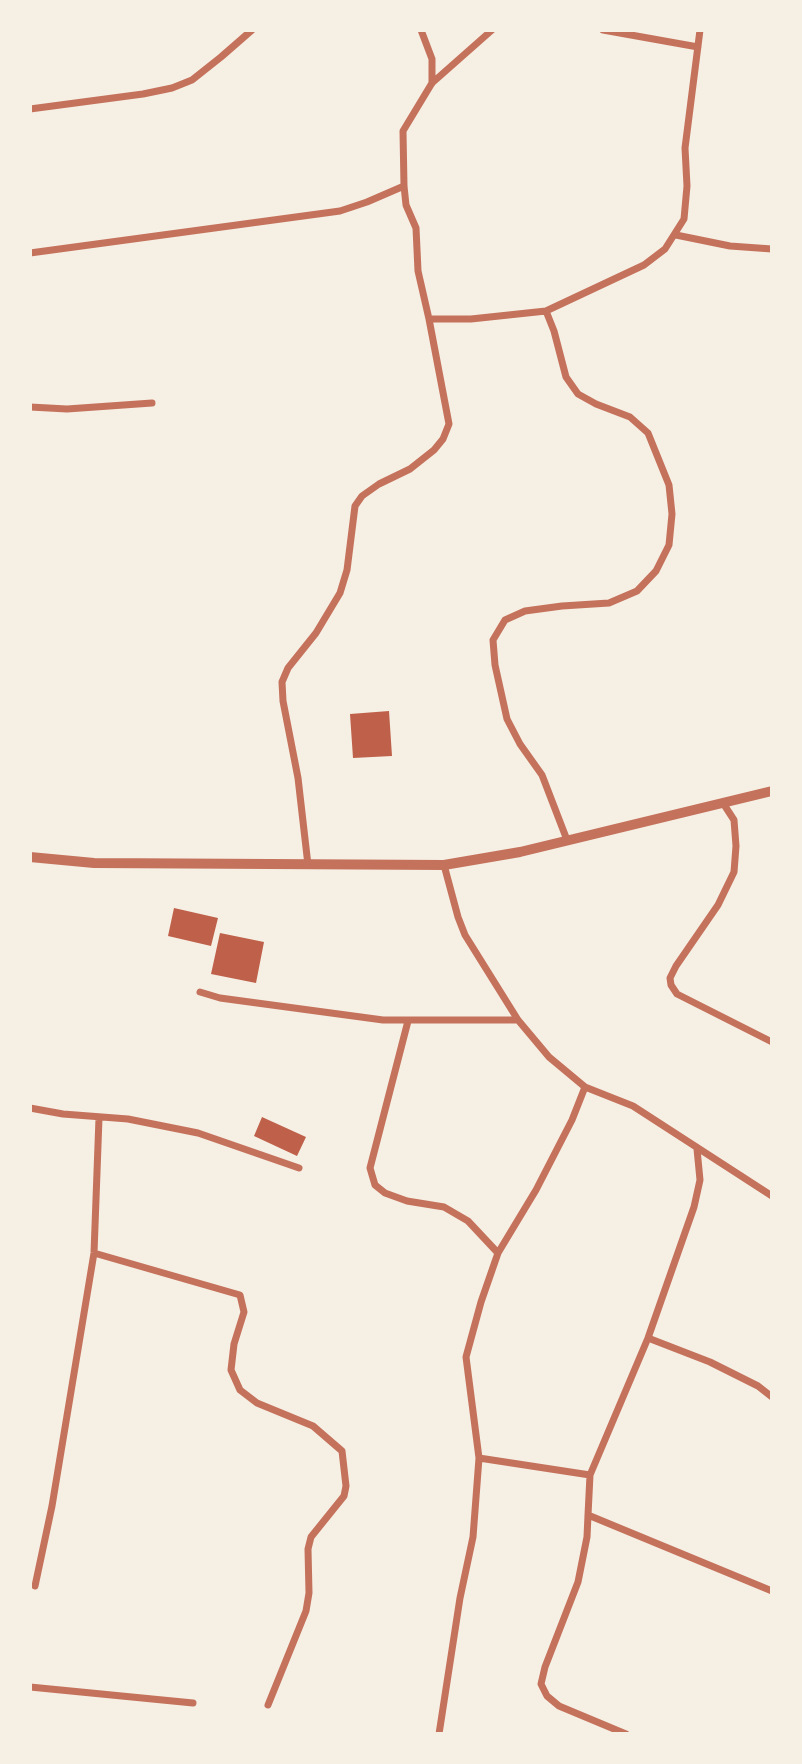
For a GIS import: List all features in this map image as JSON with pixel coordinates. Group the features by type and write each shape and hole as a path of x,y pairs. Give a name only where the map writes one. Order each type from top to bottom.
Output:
{"street":[{"path":"30,108 172,88 192,80 251,30"},
{"path":"421,30 432,59 432,83"},
{"path":"307,865 298,778 283,701 282,681 288,668 316,633 340,593 347,570 355,506 362,496 379,484 410,469 434,450 443,439 449,424 418,271 416,228 406,205 403,131 432,83 490,30"},
{"path":"603,30 698,47"},
{"path":"429,319 471,319 546,311 644,265 665,249 684,219 687,186 685,148 700,30"},
{"path":"30,253 340,211 404,186"},
{"path":"676,235 730,246 772,249"},
{"path":"546,311 566,377 578,394 630,417 648,433 669,485 672,514 669,545 656,571 637,591 609,603 525,611 505,620 493,640 495,665 508,719 520,744 542,775 567,840"},
{"path":"30,407 67,408 152,403"},
{"path":"30,857 94,863 444,865 520,852 772,791"},
{"path":"723,803 734,820 734,872 718,905 676,966 670,978 671,985 677,994 772,1042"},
{"path":"444,865 465,936 518,1020 549,1057 585,1087 633,1106 772,1196"},
{"path":"200,992 220,998 383,1020 518,1020"},
{"path":"408,1021 370,1168 375,1185 385,1193 407,1201 444,1207 468,1221 498,1253"},
{"path":"439,1734 460,1598 473,1537 479,1458 466,1357 498,1253 548,1167 585,1087"},
{"path":"30,1108 100,1118 128,1119 198,1133 299,1168"},
{"path":"35,1586 52,1507 94,1253 100,1118"},
{"path":"626,1734 559,1706 547,1696 541,1684 578,1582 587,1537 590,1475 648,1338 694,1207 700,1180 697,1149"},
{"path":"94,1253 240,1295 244,1312 234,1344 231,1370 240,1390 257,1403 313,1426 342,1451 346,1486 344,1496 311,1537 308,1549 309,1593 306,1611 268,1705"},
{"path":"648,1338 710,1362 758,1386 772,1397"},
{"path":"479,1458 590,1475"},
{"path":"588,1516 772,1591"},
{"path":"30,1687 193,1703"}],"building":[{"path":"389,711 392,756 353,758 350,714"},
{"path":"174,908 218,918 211,946 168,936"},
{"path":"220,933 264,942 256,983 211,974"},
{"path":"262,1117 306,1137 297,1156 254,1136"}]}
